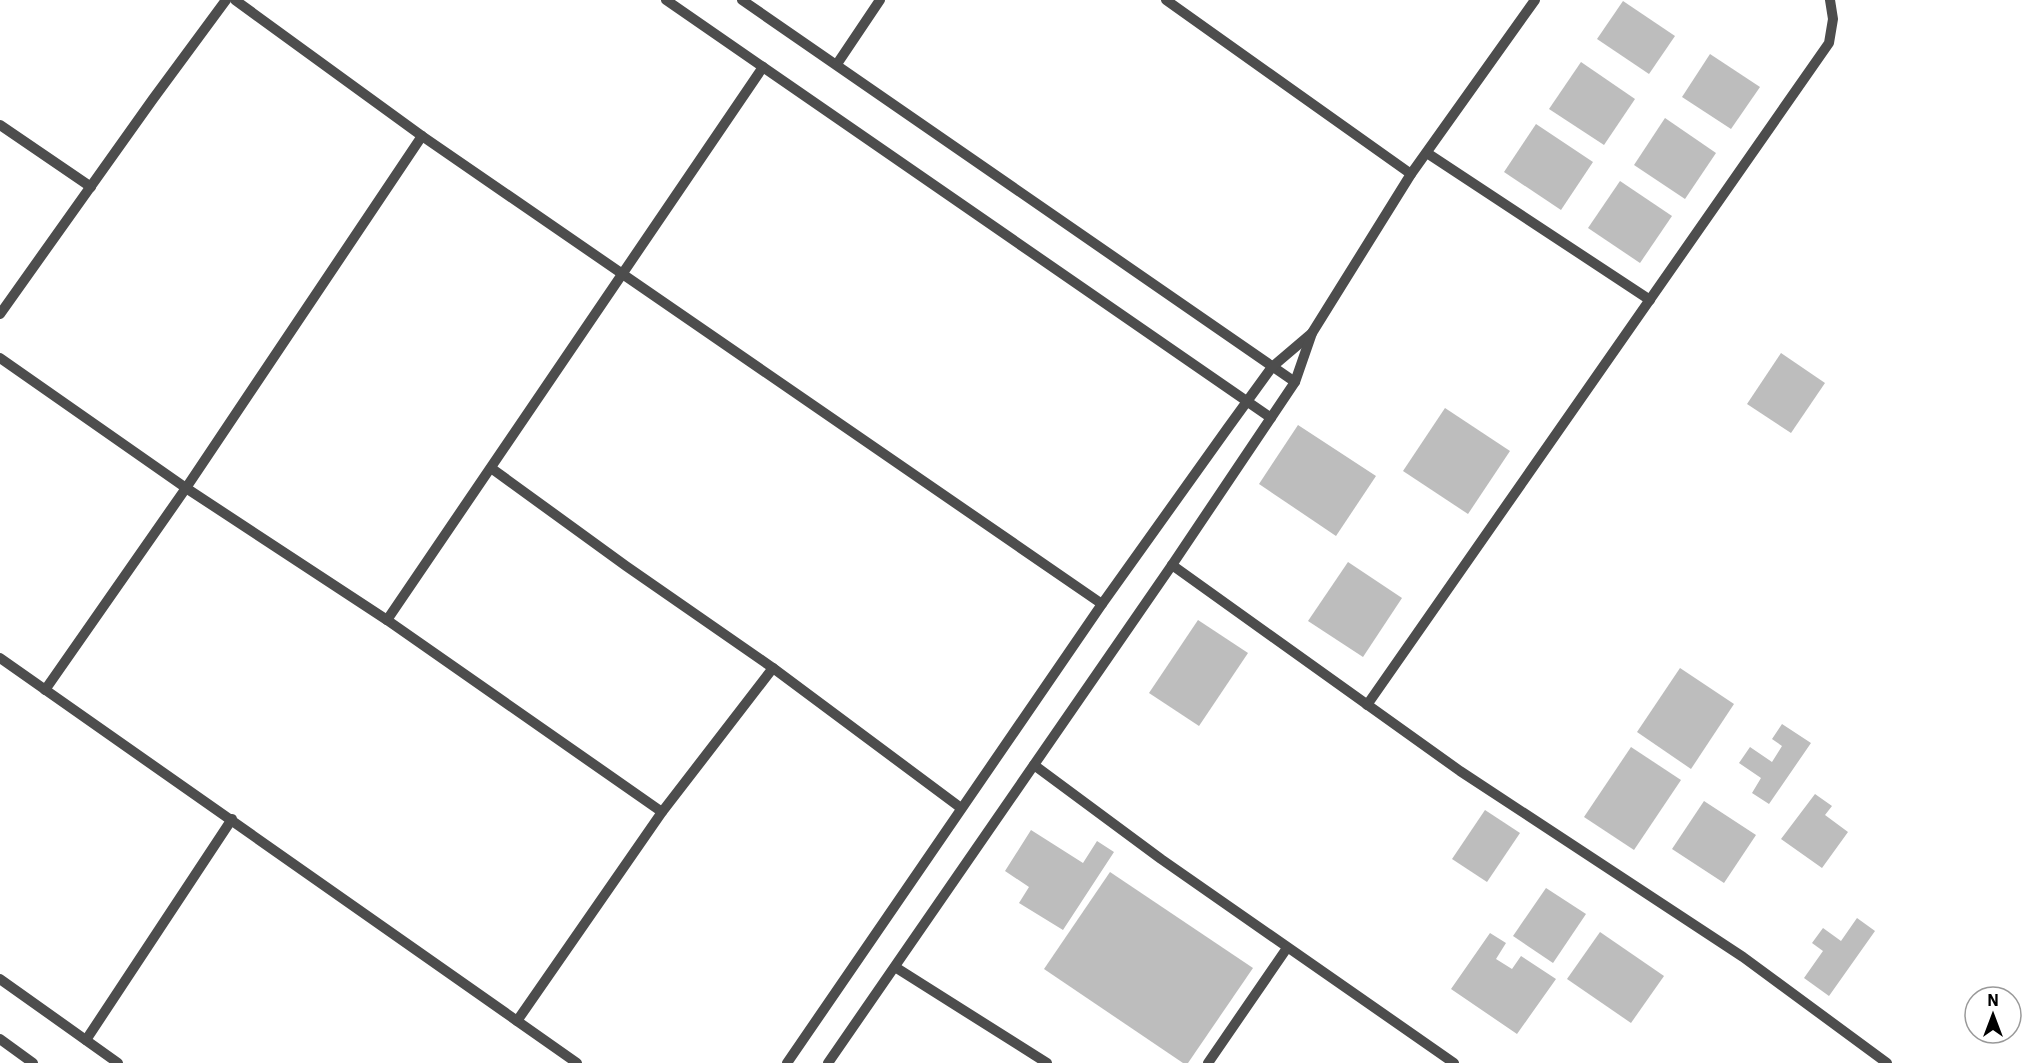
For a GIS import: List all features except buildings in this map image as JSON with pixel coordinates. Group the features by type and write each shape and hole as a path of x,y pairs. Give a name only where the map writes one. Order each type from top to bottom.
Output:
{"street":[{"path":"0,314 226,0"},
{"path":"235,0 423,136 1102,603"},
{"path":"666,0 1271,418"},
{"path":"742,0 1295,382"},
{"path":"837,64 880,0"},
{"path":"1166,0 1412,174"},
{"path":"828,1063 1172,565 1295,382 1312,333 1412,174 1535,0"},
{"path":"1367,705 1828,43 1833,18 1830,0"},
{"path":"387,620 763,67"},
{"path":"0,125 92,187"},
{"path":"45,690 186,488 423,136"},
{"path":"1427,153 1650,300"},
{"path":"787,1063 1102,603 1272,367 1312,333"},
{"path":"0,358 186,488 387,620 662,812"},
{"path":"491,468 626,566 773,668 960,808"},
{"path":"1172,565 1460,771 1743,957 1887,1063"},
{"path":"0,658 577,1063"},
{"path":"517,1021 662,812 773,668"},
{"path":"1034,765 1161,859 1454,1063"},
{"path":"86,1040 232,819"},
{"path":"1208,1063 1287,948"},
{"path":"895,967 1047,1063"},
{"path":"0,979 118,1063"},
{"path":"0,1039 33,1063"}]}
